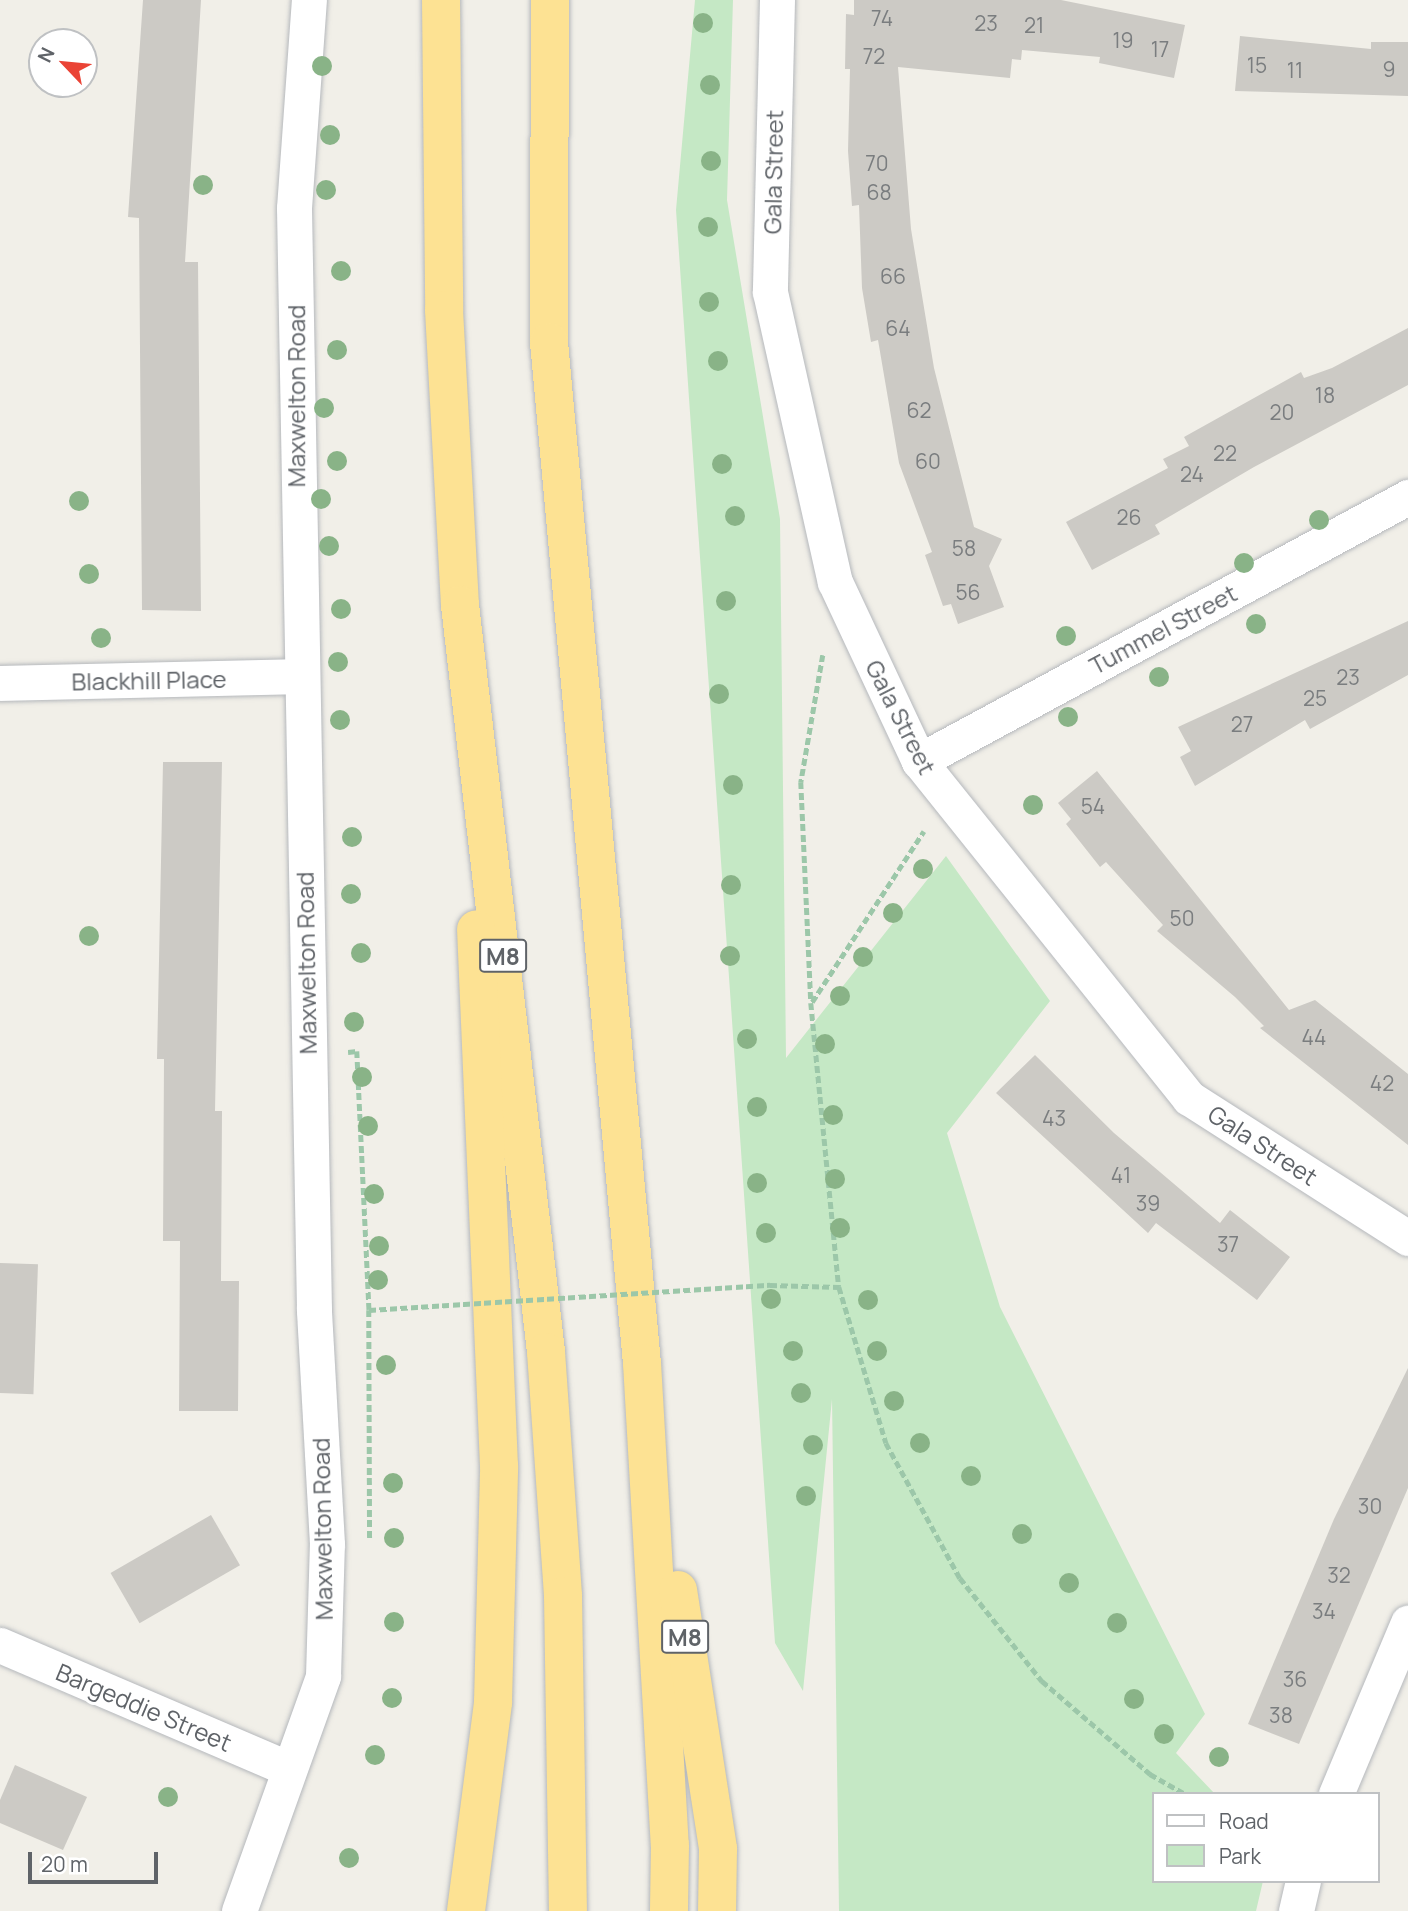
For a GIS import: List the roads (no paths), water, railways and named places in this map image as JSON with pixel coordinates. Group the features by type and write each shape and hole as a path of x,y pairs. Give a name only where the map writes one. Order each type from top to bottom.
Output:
{"highway":[{"name":"M8","path":"441,0 444,310 499,1466 493,1702 466,1911"},
{"name":"M8","path":"550,0 549,342 642,1363 670,1844 668,1911"},
{"name":"M8","path":"460,604 542,1310 563,1596 568,1911"},
{"name":"M8","path":"642,1363 718,1849 716,1911"}],"street":[{"name":"Maxwelton Road","path":"239,1911 323,1676 327,1544 308,1056 298,676 294,208 309,0"},
{"name":"Gala Street","path":"777,0 770,292 835,582 919,761 945,800 1189,1098 1408,1238"},
{"name":"Tummel Street","path":"919,761 1408,496"},
{"name":"Blackhill Place","path":"0,683 298,676"},
{"path":"1337,1792 1408,1623"},
{"name":"Bargeddie Street","path":"0,1645 289,1769"},
{"path":"1296,1911 1303,1883"}]}
